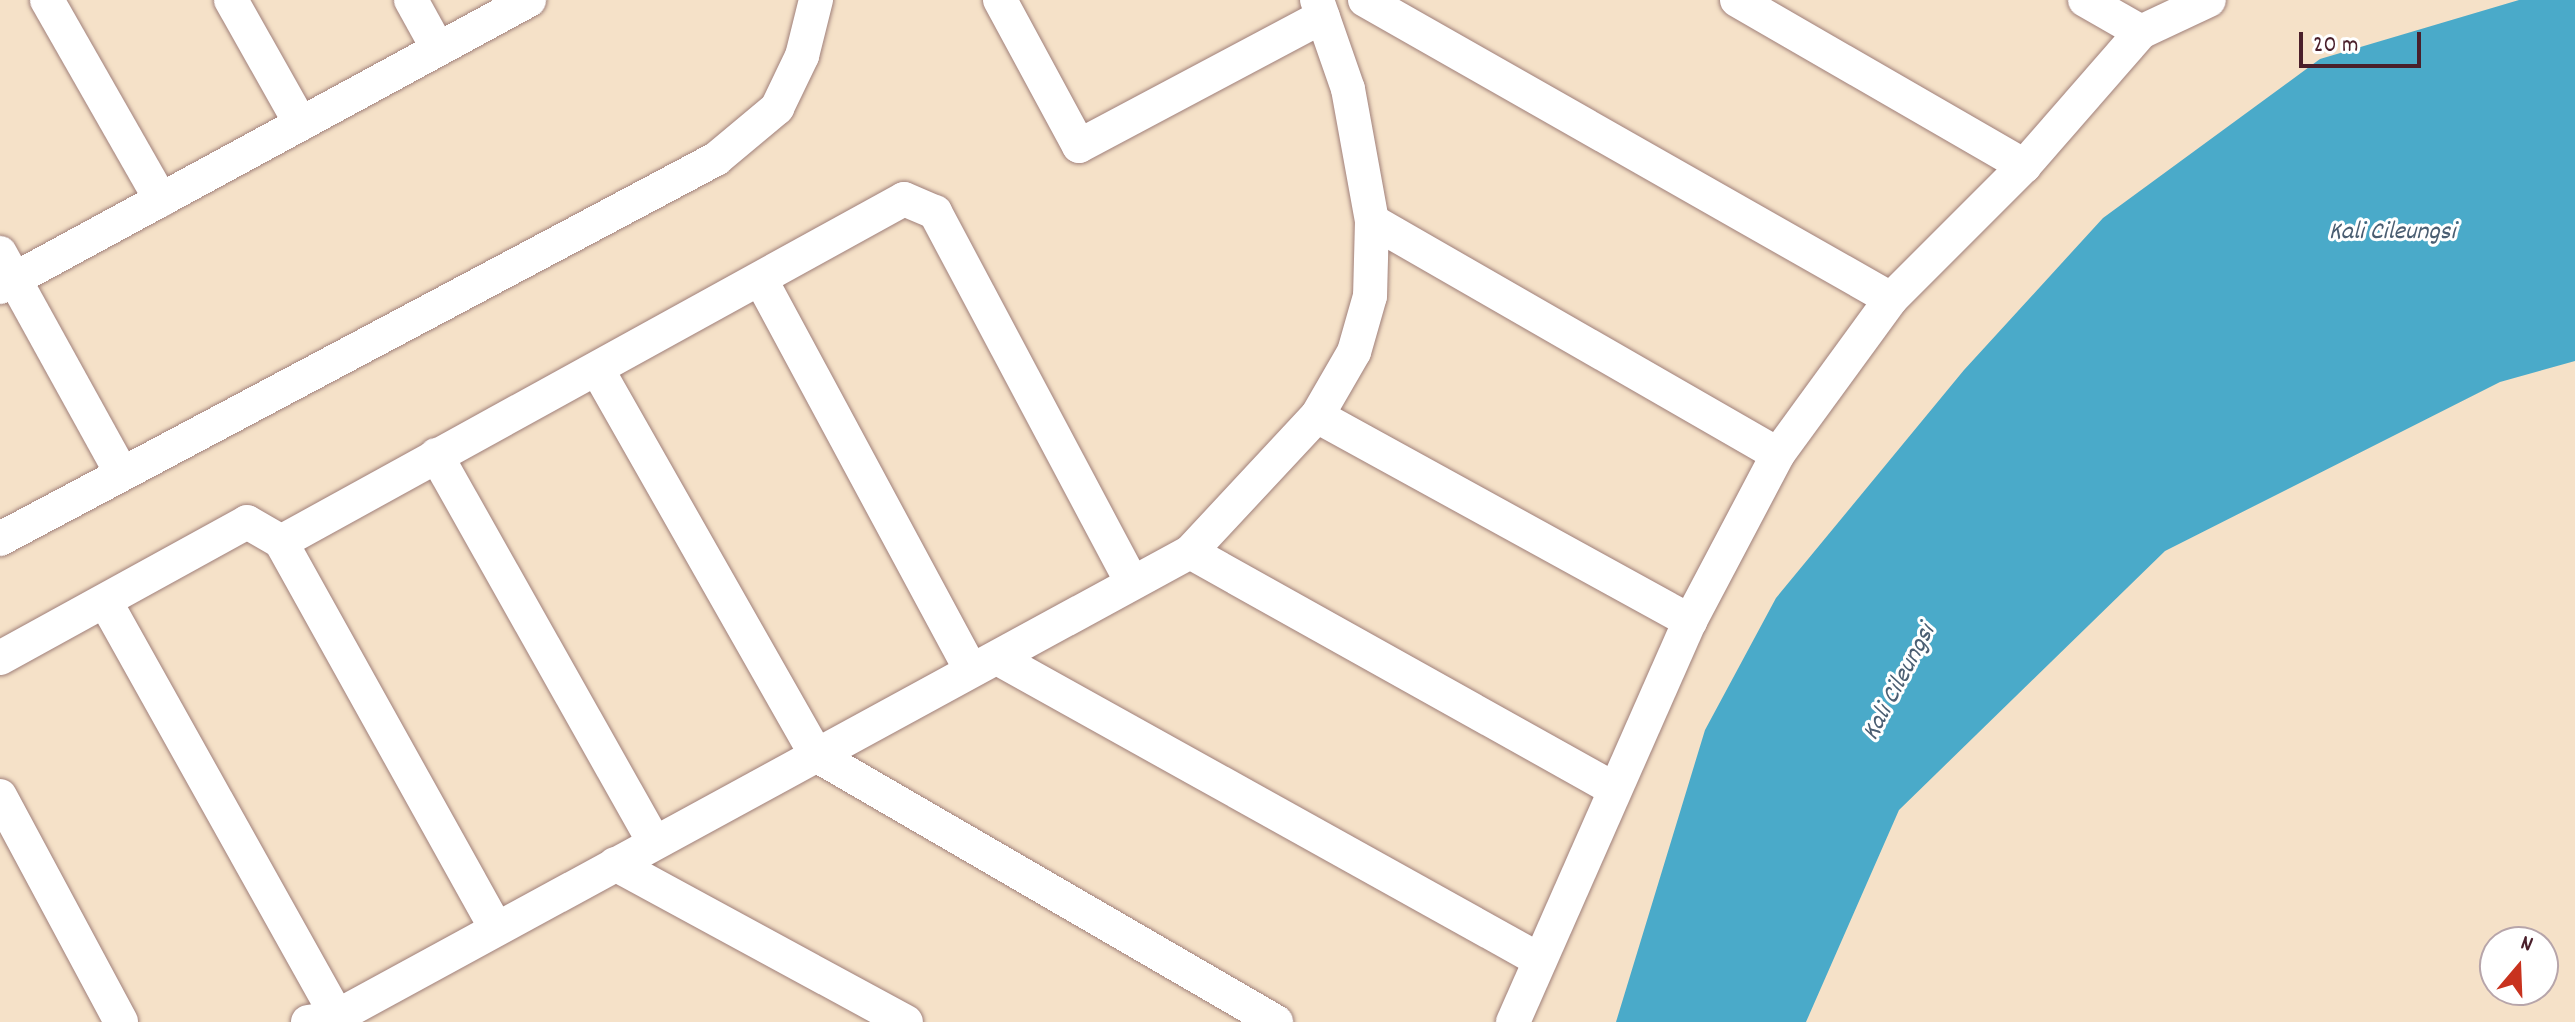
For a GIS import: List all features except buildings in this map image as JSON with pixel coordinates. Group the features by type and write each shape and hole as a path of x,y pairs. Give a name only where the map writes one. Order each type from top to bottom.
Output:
{"street":[{"path":"47,0 161,200"},
{"path":"231,0 301,124"},
{"path":"411,0 438,49"},
{"path":"120,470 5,273 161,200 529,0"},
{"path":"0,539 120,470 716,159 777,108 802,56 816,0"},
{"path":"105,601 327,1021 494,925 615,864 984,664 1131,580 1190,552 1317,416 1362,324 1372,221 1348,89 1320,8 1079,146 1000,0"},
{"path":"1365,0 1891,299"},
{"path":"1737,0 2024,166"},
{"path":"2085,0 2141,32"},
{"path":"1513,1022 1536,958 1690,621 1778,454 1891,299 2024,166 2141,32 2209,0"},
{"path":"281,542 436,455 762,282 904,199 935,212 1131,580"},
{"path":"1372,221 1778,454"},
{"path":"762,282 984,664 1536,958"},
{"path":"597,369 816,755 1276,1022"},
{"path":"1317,416 1690,621"},
{"path":"436,455 654,842"},
{"path":"0,658 247,522 281,542 494,925"},
{"path":"1190,552 1614,789"},
{"path":"0,796 121,1022"},
{"path":"615,864 906,1022"}],"water":[{"name":"Kali Cileungsi","path":"2519,0 2575,0 2575,361 2500,382 2165,551 1899,810 1806,1022 1616,1022 1705,730 1776,598 1964,370 2103,218 2320,59"}]}
